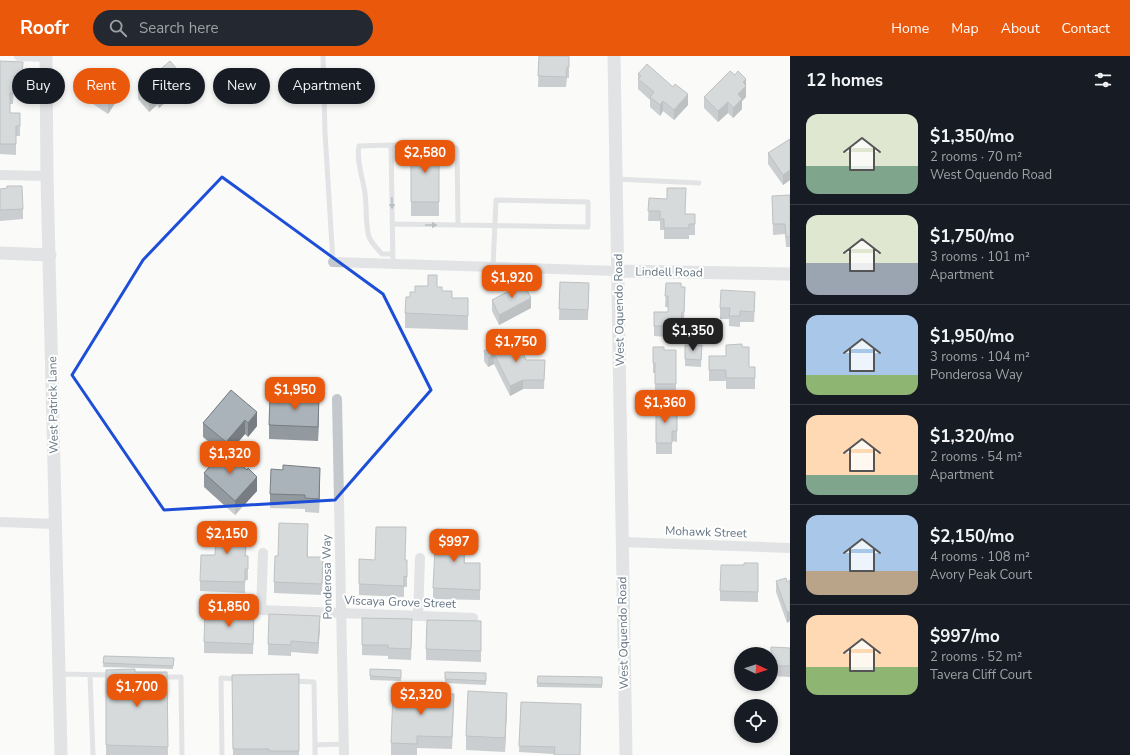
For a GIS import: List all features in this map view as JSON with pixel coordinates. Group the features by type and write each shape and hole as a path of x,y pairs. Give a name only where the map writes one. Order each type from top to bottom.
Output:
{"street":[{"path":"19,56 46,57"},
{"name":"West Oquendo Road","path":"614,56 626,755"},
{"name":"West Patrick Lane","path":"46,57 47,176 61,755"},
{"path":"0,175 47,176"},
{"path":"0,253 50,255"},
{"name":"Lindell Road","path":"332,262 392,259 493,267 790,274"},
{"name":"Ponderosa Way","path":"337,399 344,755"},
{"path":"0,522 56,524"},
{"name":"Mohawk Street","path":"622,542 790,548"},
{"path":"261,610 263,553"},
{"path":"418,616 420,558"},
{"name":"Viscaya Grove Street","path":"206,608 473,618"}],"lane":[{"path":"323,56 325,133 332,262"},
{"path":"391,145 392,259 382,254 373,245 368,235 365,192 358,151 360,146 391,145 452,146 456,148 458,225"},
{"path":"616,179 699,183"},
{"path":"392,224 495,226 588,227 588,202 496,200 495,226 493,267"},
{"path":"59,674 120,676"},
{"path":"90,675 93,755"},
{"path":"158,676 181,677 182,755"},
{"path":"222,755 221,678 244,679"},
{"path":"291,681 314,682 314,755"},
{"path":"315,745 344,744"}],"highlighted area":[{"path":"222,177 383,294 431,390 335,500 164,510 72,375 143,260"}],"building":[{"path":"539,56 569,56 569,67 567,67 566,77 538,76"},
{"path":"0,61 23,62 23,68 12,68 10,113 20,113 20,126 16,126 16,144 0,144"},
{"path":"170,61 176,68 162,68"},
{"path":"647,64 673,87 675,84 688,94 674,110 663,101 660,105 650,97 654,92 638,79 641,76 638,74"},
{"path":"730,71 735,75 738,71 746,79 743,82 746,86 738,94 742,99 733,108 728,102 718,111 704,97"},
{"path":"790,139 790,170 783,175 768,153"},
{"path":"417,144 439,144 439,202 411,202 411,150 417,150"},
{"path":"7,186 22,186 23,209 0,210 0,189 7,188"},
{"path":"667,188 686,188 685,214 695,214 695,224 689,224 689,228 664,228 664,219 660,219 660,211 648,211 649,198 667,199"},
{"path":"790,195 790,237 786,237 785,224 773,224 772,196"},
{"path":"428,275 437,275 437,287 442,287 442,291 452,291 452,298 468,298 468,316 405,313 406,297 410,297 410,292 415,292 415,286 428,286"},
{"path":"523,282 531,298 499,315 492,300"},
{"path":"560,282 589,283 588,310 559,309"},
{"path":"666,283 681,283 681,287 685,287 684,312 682,312 681,323 666,323 666,326 654,326 654,312 668,312 668,296 665,296"},
{"path":"721,290 755,292 754,312 740,311 740,316 729,316 730,308 720,308"},
{"path":"510,337 519,355 523,353 526,360 545,360 544,380 523,380 510,386 494,354 488,358 484,351"},
{"path":"742,344 742,347 749,347 749,367 755,367 755,378 726,378 726,370 709,370 709,356 726,356 726,345"},
{"path":"685,345 702,345 701,360 685,359"},
{"path":"653,347 664,347 664,350 676,350 676,384 655,384"},
{"path":"231,390 257,412 248,423 245,420 226,442 203,423"},
{"path":"305,395 319,396 318,427 269,425 270,397 305,398"},
{"path":"656,405 672,406 672,415 677,416 677,431 672,431 672,443 656,443"},
{"path":"224,450 247,470 248,468 257,477 235,501 204,473"},
{"path":"283,465 320,468 319,499 305,498 305,495 270,494 271,469 283,470"},
{"path":"217,521 247,522 245,556 248,556 248,569 245,569 245,582 200,581 201,555 215,555"},
{"path":"279,523 308,524 307,557 323,557 322,584 274,582 275,556 278,556"},
{"path":"376,527 406,527 405,560 407,560 407,577 404,576 404,586 359,584 359,559 375,560"},
{"path":"436,529 465,530 464,563 480,563 480,590 433,588"},
{"path":"744,563 758,563 758,592 720,591 721,565 744,565"},
{"path":"786,578 787,582 790,580 790,611 787,612 776,581"},
{"path":"205,612 254,614 253,644 204,642"},
{"path":"269,614 320,616 318,643 291,641 291,645 268,644"},
{"path":"362,618 412,619 411,649 388,648 388,645 362,645"},
{"path":"427,620 481,621 481,651 426,649"},
{"path":"778,647 790,648 790,666 778,666"},
{"path":"104,656 174,658 173,666 103,663"},
{"path":"135,669 135,672 167,672 168,747 106,745 106,670"},
{"path":"370,669 401,670 401,678 370,676"},
{"path":"445,672 486,673 486,681 445,679"},
{"path":"299,674 299,751 233,749 232,675"},
{"path":"538,676 602,677 602,685 537,683"},
{"path":"468,691 507,693 505,738 466,736"},
{"path":"393,692 454,694 452,737 417,736 417,744 391,743"},
{"path":"521,702 581,704 580,755 554,755 555,747 519,746"}]}
